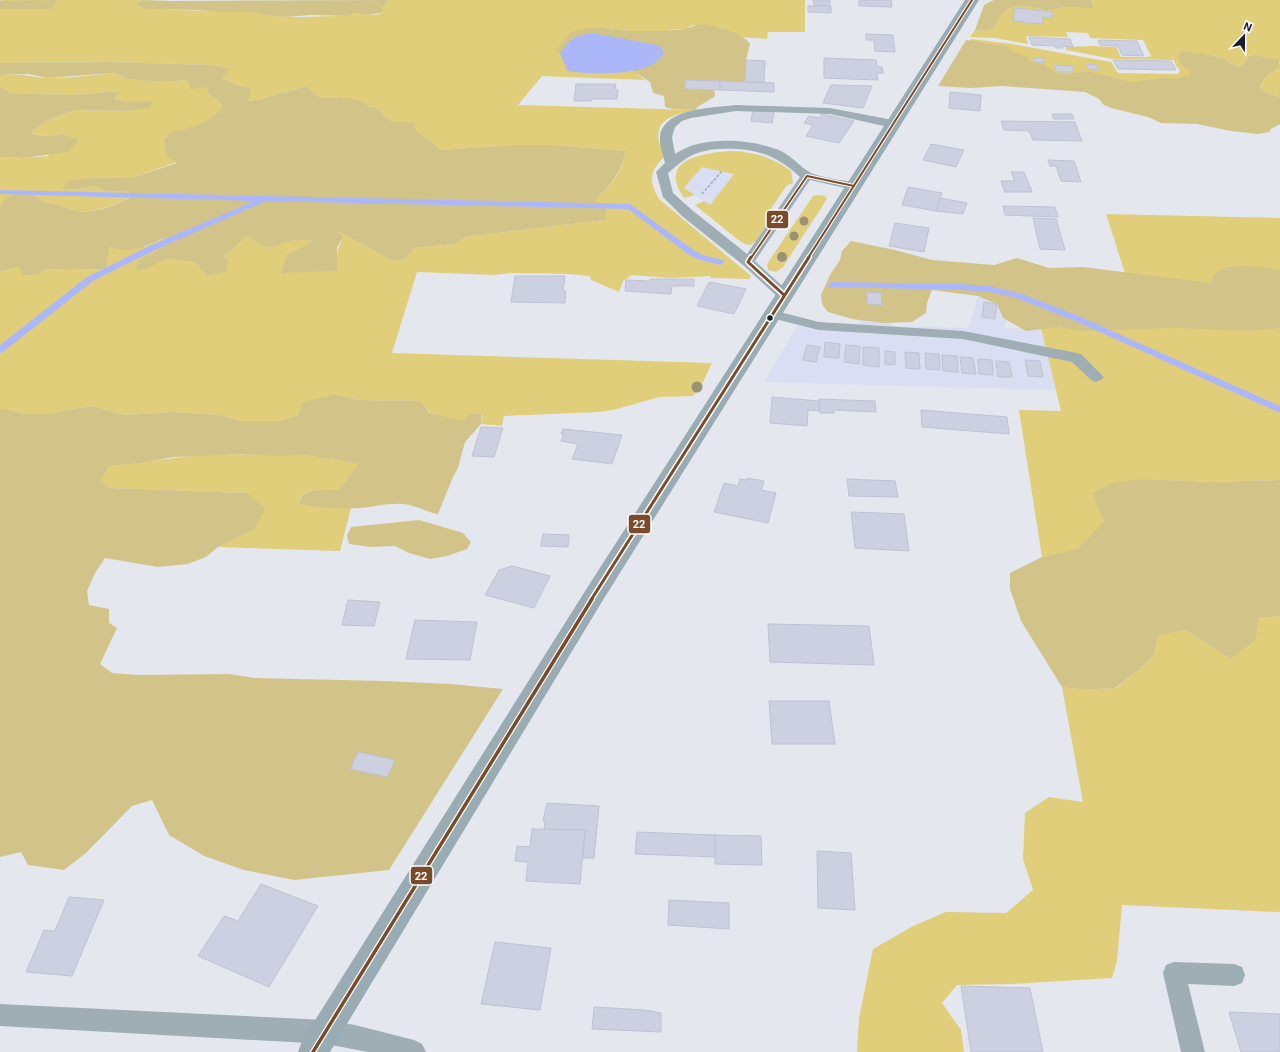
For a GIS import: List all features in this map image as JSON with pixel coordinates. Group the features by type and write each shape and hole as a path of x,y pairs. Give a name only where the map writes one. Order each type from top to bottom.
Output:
{"street":[{"path":"313,1052 595,594 972,0"}],"lane":[{"path":"671,165 666,137 669,126 678,119 702,112 736,108 830,111 893,124"},
{"path":"854,186 807,176 787,160 776,154 758,148 737,145 703,148 682,155 662,172 667,194 748,262 778,304 819,326 963,335 1077,358 1096,377"},
{"path":"748,262 807,176"},
{"path":"1193,1052 1174,972 1234,975"},
{"path":"0,1015 326,1032 355,1037 414,1052"}],"path":[{"path":"681,207 699,198 722,171"}],"shaded area":[{"path":"0,0 143,0 136,4 172,10 251,12 263,15 300,17 350,16 353,13 369,15 380,14 384,12 382,8 388,3 386,0 805,0 805,32 768,32 767,39 741,37 721,28 693,25 686,29 674,29 668,31 629,31 602,27 565,40 557,51 575,72 618,73 633,71 645,80 542,76 518,105 695,110 668,118 660,127 658,134 659,142 664,157 655,167 653,172 653,187 659,199 751,276 749,279 710,278 711,276 670,278 632,275 623,281 619,292 591,280 590,276 568,274 511,273 493,275 417,272 392,353 712,363 701,385 693,396 659,397 617,409 600,412 504,416 502,426 481,424 483,415 469,414 465,421 444,420 430,413 421,401 359,400 335,394 298,415 279,421 241,421 221,415 172,412 124,415 93,406 51,414 24,414 7,409 0,409 0,272 19,267 39,274 47,269 106,269 110,247 145,247 165,238 159,249 138,260 151,267 166,259 195,262 207,276 226,272 224,256 248,236 264,246 269,247 290,241 315,241 287,255 338,267 338,251 344,237 337,230 393,261 413,248 455,244 466,237 605,220 595,201 615,179 622,166 626,151 555,145 513,145 441,150 415,129 413,122 393,121 386,117 378,108 367,106 342,97 321,98 306,86 261,99 247,101 251,88 239,86 222,78 229,68 212,65 110,62 0,63 0,9 51,9 21,2 4,2"},
{"path":"57,0 52,9 0,9 0,1"},
{"path":"143,0 386,0 388,3 382,8 384,12 369,15 353,13 350,16 311,15 284,17 262,15 251,12 146,9 135,4"},
{"path":"994,0 1091,0 1094,5 1092,8 1067,7 1048,10 1021,6 1014,7 1004,13 999,19 995,28 985,31 975,30 984,5"},
{"path":"1091,0 1280,0 1280,62 1253,55 1248,56 1243,65 1240,67 1229,63 1225,59 1205,54 1189,70 1192,77 1144,86 1061,77 968,43 971,39 1012,44 1111,62 1118,73 1178,74 1180,70 1176,66 1174,60 1113,59 1066,50 1066,47 1116,47 1121,57 1151,56 1143,40 1090,38 1088,33 1066,32 1068,37 1026,36 1028,44 995,38 970,37 975,30 985,31 995,28 999,19 1004,13 1014,7 1021,6 1045,10 1064,7 1084,8 1094,4"},
{"path":"705,24 736,34 747,40 750,44 746,60 745,82 685,80 685,89 714,90 714,97 695,110 665,107 664,96 653,93 650,82 633,71 618,73 568,71 560,54 556,51 571,32 590,28 602,27 629,31 668,31"},
{"path":"966,40 1009,47 1013,52 1028,57 1028,61 1045,65 1057,73 1069,74 1093,72 1129,82 1163,78 1177,79 1190,75 1189,70 1181,65 1178,57 1181,51 1205,54 1225,59 1229,63 1240,67 1243,65 1248,56 1253,55 1279,60 1280,67 1265,78 1260,88 1266,93 1280,97 1280,124 1271,129 1269,132 1258,134 1231,131 1197,124 1161,123 1148,117 1111,108 1104,105 1099,99 1085,92 1002,86 970,88 938,86"},
{"path":"110,62 212,65 230,68 222,78 239,86 251,88 248,101 261,99 306,86 321,98 342,97 364,102 367,106 378,108 386,117 393,121 414,122 415,129 441,150 513,145 555,145 626,151 622,165 618,172 595,201 606,208 605,220 466,237 455,244 413,248 406,259 393,261 338,231 344,237 337,248 338,266 336,271 281,273 287,255 314,241 289,241 269,247 264,246 248,236 224,256 229,261 226,272 207,276 195,262 166,259 151,267 136,271 138,260 159,249 164,238 145,247 132,250 110,247 106,269 47,269 39,274 23,275 19,267 0,272 0,207 6,199 18,193 31,192 43,201 85,212 116,204 135,194 124,191 106,191 93,186 75,190 63,189 68,181 89,178 135,177 177,163 166,155 164,140 169,133 205,122 217,113 223,106 217,99 209,95 207,87 191,89 187,80 162,82 128,79 114,73 47,78 28,74 10,74 0,76 0,63"},
{"path":"1280,67 1280,97 1266,93 1260,88 1265,78"},
{"path":"114,73 128,79 162,82 187,80 207,86 209,95 217,99 224,106 213,118 203,124 177,162 135,177 89,178 63,189 75,190 93,186 106,191 124,191 135,194 108,207 93,211 79,211 43,201 31,192 0,207 0,157 24,158 48,156 61,134 45,136 32,134 33,130 49,120 75,110 128,111 153,102 128,102 114,99 121,91 72,95 12,93 0,87 0,76 19,74 43,78 57,78"},
{"path":"0,87 12,93 33,94 72,95 121,91 114,99 128,102 153,101 149,108 128,111 75,110 49,120 33,130 32,134 45,136 61,134 79,140 68,152 24,158 0,157"},
{"path":"731,151 762,156 777,162 791,171 793,183 787,185 766,216 772,216 756,241 750,245 737,239 695,205 704,201 710,205 734,174 702,167 684,188 695,195 684,198 677,185 676,174 680,167 687,161 697,156"},
{"path":"702,167 734,174 710,205 684,188"},
{"path":"813,196 825,196 827,199 783,267 776,272 768,270 767,264"},
{"path":"1106,214 1280,218 1280,480 1211,482 1143,479 1098,509 1105,521 1078,550 1042,557 1019,410 1061,411 1033,295 1133,298"},
{"path":"851,241 895,250 932,260 994,265 1017,258 1049,268 1083,267 1210,283 1217,272 1231,267 1248,266 1280,270 1280,328 1249,331 1173,328 1080,331 1060,327 1026,331 1003,318 997,304 978,296 932,290 927,303 926,313 912,322 883,323 852,319 828,312 822,304 821,295 830,275 840,260 842,251"},
{"path":"860,289 887,290 892,326 968,328 978,296 1006,300 1005,328 1041,329 1056,390 764,382 799,323 860,324"},
{"path":"335,394 359,400 421,401 429,413 464,421 469,414 482,414 481,424 465,442 458,468 438,514 403,504 345,508 299,504 301,498 309,491 321,489 339,490 358,464 305,455 271,456 242,454 174,457 140,463 109,466 101,480 110,488 247,493 265,508 255,529 218,547 206,557 188,564 158,567 105,558 95,573 87,591 89,605 109,609 109,623 117,628 100,664 112,673 138,675 229,674 255,678 384,681 450,684 503,689 389,870 294,880 244,870 204,856 169,835 152,800 132,806 86,853 64,870 28,865 21,852 0,857 0,409 7,409 24,414 51,414 93,406 124,415 172,412 221,415 241,421 279,421 298,415 303,402"},
{"path":"210,454 305,455 359,464 339,490 321,489 309,491 304,494 299,504 351,508 340,551 218,547 255,529 247,493 110,488 101,480 109,466"},
{"path":"1143,479 1211,482 1280,480 1280,616 1258,618 1256,639 1231,659 1185,630 1158,636 1154,655 1139,670 1115,688 1083,690 1062,687 1021,621 1010,589 1010,573 1042,557 1078,549 1104,521 1093,493 1112,483"},
{"path":"419,520 463,533 471,542 467,549 447,556 430,559 409,553 395,546 370,547 349,544 347,535 351,527"},
{"path":"1280,616 1280,912 1122,905 1117,961 1112,978 1011,984 957,985 942,1003 961,1030 964,1052 857,1052 859,1018 873,949 913,926 946,912 1006,913 1033,890 1023,859 1025,813 1049,797 1083,802 1062,687 1083,690 1116,688 1139,670 1154,655 1158,636 1185,630 1231,659 1258,618"}],"water":[{"path":"592,33 652,44 661,47 664,53 658,61 635,70 606,73 568,71 560,54 567,44 573,39 581,35"}],"building":[{"path":"813,0 830,0 830,6 814,5"},
{"path":"859,0 891,0 892,7 859,6"},
{"path":"808,6 831,6 831,13 808,12"},
{"path":"1015,8 1053,12 1052,18 1043,17 1042,24 1013,21"},
{"path":"866,34 893,35 895,52 875,51 874,40 866,40"},
{"path":"1029,37 1070,39 1073,47 1062,46 1063,48 1056,48 1055,46 1032,45"},
{"path":"1098,40 1137,41 1144,56 1122,55 1118,46 1100,45"},
{"path":"824,58 876,60 877,66 882,67 883,73 877,73 878,80 824,78"},
{"path":"1033,58 1043,58 1045,63 1035,62"},
{"path":"746,60 765,61 764,82 745,82"},
{"path":"1113,60 1171,61 1176,70 1118,69"},
{"path":"1086,64 1097,65 1099,70 1088,69"},
{"path":"1054,65 1072,66 1074,72 1057,72"},
{"path":"685,80 720,81 720,90 685,89"},
{"path":"720,81 774,83 774,92 720,90"},
{"path":"576,84 616,84 615,90 618,90 617,99 574,101"},
{"path":"831,85 872,86 863,108 823,103"},
{"path":"950,92 981,95 980,111 949,108"},
{"path":"753,110 774,112 772,123 751,121"},
{"path":"822,114 854,121 839,143 806,136 813,125 804,123 809,116 819,118"},
{"path":"1052,114 1072,114 1074,119 1054,119"},
{"path":"1001,121 1075,122 1082,141 1033,140 1029,131 1004,130"},
{"path":"931,144 964,150 956,167 923,160"},
{"path":"1048,160 1074,161 1081,182 1061,181 1056,166 1050,166"},
{"path":"1011,172 1024,172 1032,192 1005,192 1001,181 1015,181"},
{"path":"908,187 942,193 936,211 902,205"},
{"path":"940,198 967,203 963,214 936,211"},
{"path":"1003,206 1055,207 1058,217 1005,215"},
{"path":"1033,218 1056,219 1065,250 1040,249"},
{"path":"895,223 929,228 924,252 889,246"},
{"path":"515,276 565,276 563,291 566,291 565,303 511,302"},
{"path":"650,279 694,279 694,286 672,286 671,294 625,291 626,280 650,281"},
{"path":"709,282 746,289 734,314 697,306"},
{"path":"867,292 881,293 882,305 867,304"},
{"path":"984,302 997,304 995,319 982,317"},
{"path":"825,342 840,344 839,358 824,357"},
{"path":"807,345 820,347 816,362 803,360"},
{"path":"846,345 860,346 859,364 844,362"},
{"path":"863,347 879,348 879,367 863,365"},
{"path":"885,351 895,352 895,365 885,364"},
{"path":"905,352 919,353 920,369 906,368"},
{"path":"925,353 939,354 940,370 926,369"},
{"path":"942,355 957,356 958,372 943,371"},
{"path":"960,357 973,358 976,374 962,373"},
{"path":"978,359 992,360 993,375 979,374"},
{"path":"1025,360 1040,361 1043,377 1028,376"},
{"path":"996,361 1009,362 1012,377 998,377"},
{"path":"772,397 819,401 819,411 808,410 807,426 770,423"},
{"path":"819,399 875,401 876,412 834,410 834,413 820,413"},
{"path":"921,410 1007,417 1009,434 922,427"},
{"path":"481,427 503,428 494,457 472,456"},
{"path":"563,429 622,435 612,464 572,459 578,444 561,441 564,434 561,434"},
{"path":"747,478 764,481 761,490 776,493 768,523 714,512 724,483 738,486 740,479 747,480"},
{"path":"847,479 895,481 898,497 849,496"},
{"path":"851,512 904,514 909,551 855,548"},
{"path":"543,534 569,535 568,547 541,546"},
{"path":"512,566 550,576 534,608 485,595 499,570"},
{"path":"348,600 380,602 374,626 342,625"},
{"path":"415,620 477,622 470,660 406,659"},
{"path":"768,624 869,626 874,665 770,662"},
{"path":"769,701 829,701 835,744 772,744"},
{"path":"358,752 395,760 387,777 350,769"},
{"path":"547,803 599,806 594,858 583,858 585,830 544,830 545,821 543,821"},
{"path":"532,829 585,830 580,884 526,881 528,862 515,861 517,846 530,847"},
{"path":"637,832 715,835 715,857 635,854"},
{"path":"715,835 761,836 762,865 715,864"},
{"path":"817,851 851,853 855,910 818,908"},
{"path":"261,884 318,906 269,987 198,956 224,916 238,921"},
{"path":"69,897 104,900 72,976 26,972 44,930 55,931"},
{"path":"669,900 729,903 729,929 668,925"},
{"path":"495,942 551,948 540,1010 481,1004"},
{"path":"961,986 1030,988 1043,1052 971,1052"},
{"path":"594,1007 645,1010 661,1013 661,1032 592,1029"},
{"path":"1229,1012 1280,1014 1280,1052 1241,1052"}],"waterway":[{"path":"0,192 630,207 692,253 700,257 720,262"},
{"path":"0,350 90,279 152,248 262,200"},
{"path":"832,285 962,287 990,289 1019,296 1078,319 1280,410"}],"transit line":[{"name":"22","path":"313,1052 595,594 972,0"},
{"name":"22","path":"784,295 748,262 807,176 854,186"}]}
